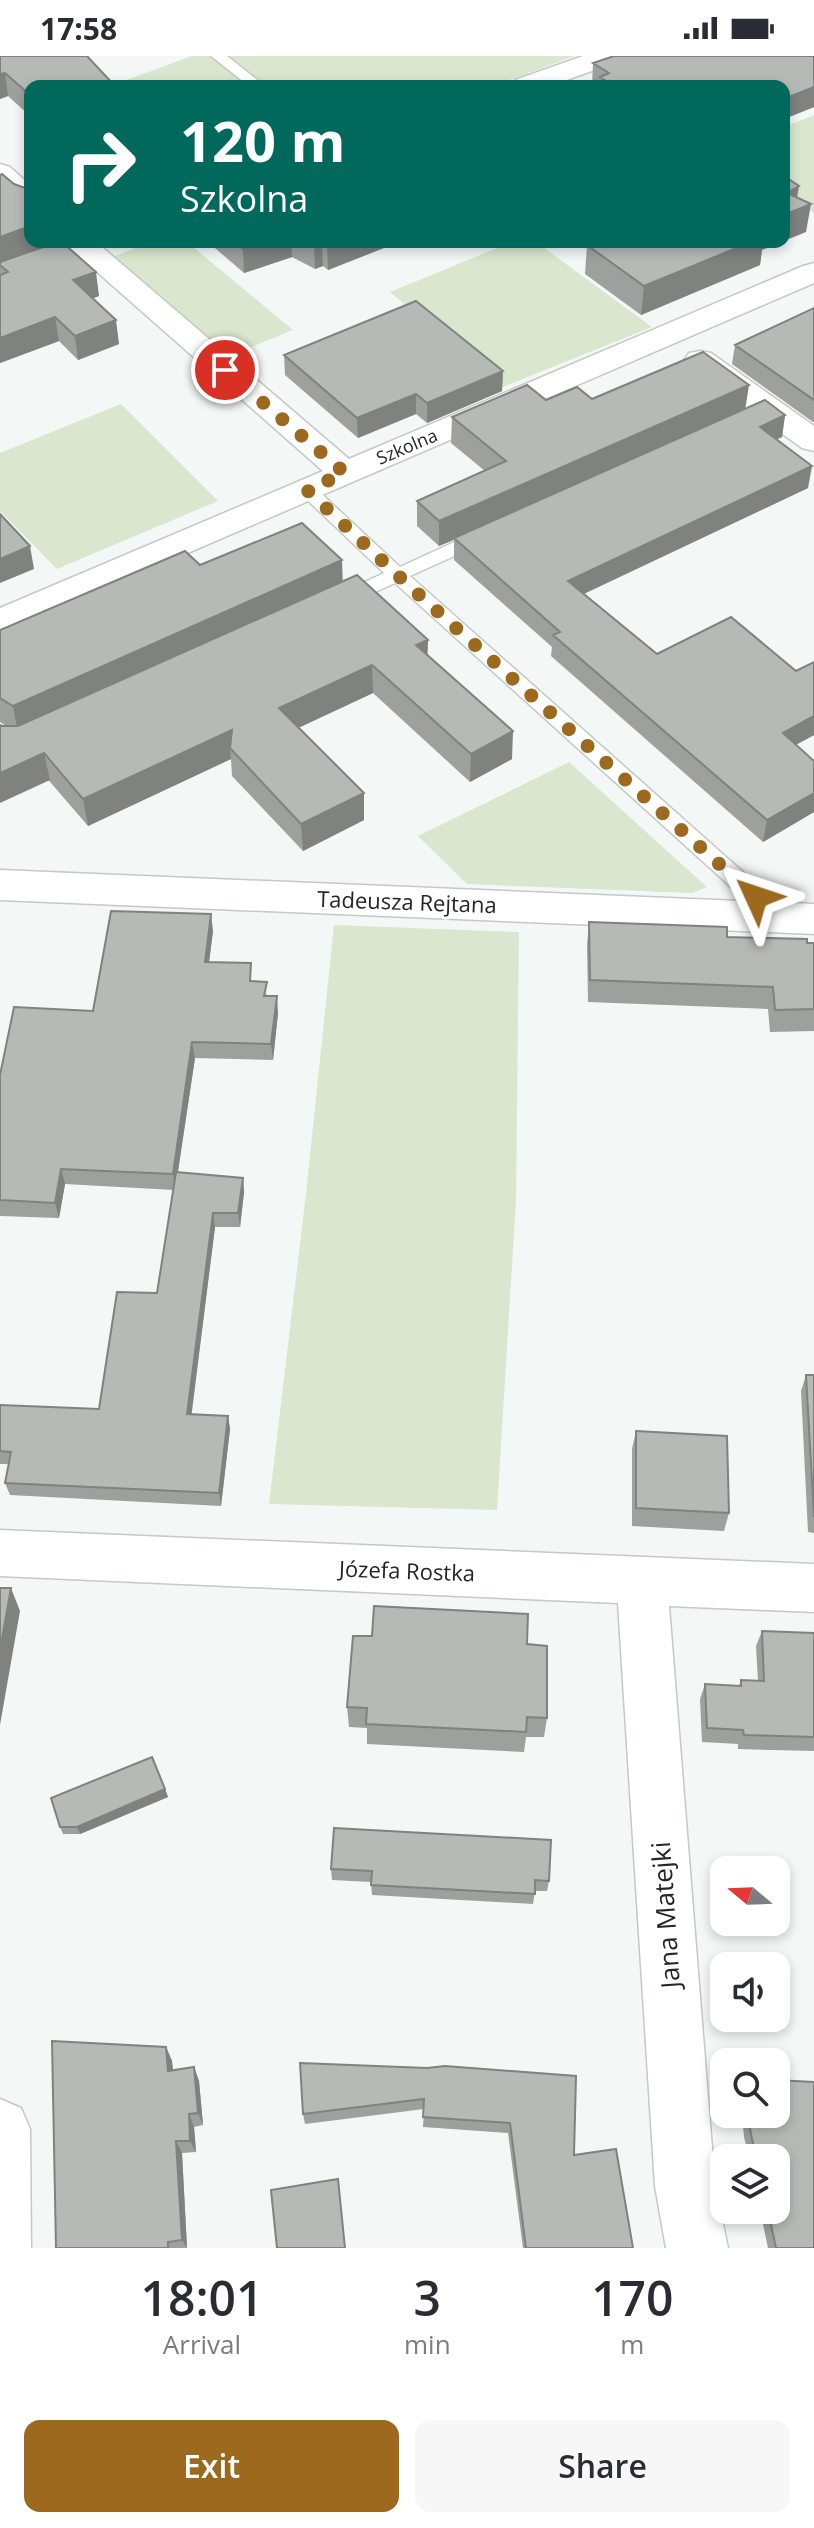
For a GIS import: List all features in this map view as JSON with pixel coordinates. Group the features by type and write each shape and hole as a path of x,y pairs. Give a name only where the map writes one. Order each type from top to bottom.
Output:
{"street":[{"path":"542,80 608,56"},
{"path":"0,173 24,195"},
{"path":"78,248 345,473"},
{"name":"Szkolna","path":"0,622 814,272"},
{"path":"666,335 758,413 814,441"},
{"name":"Tadeusza Rejtana","path":"0,885 797,918"},
{"name":"Józefa Rostka","path":"0,1553 814,1588"},
{"name":"Jana Matejki","path":"642,1581 685,2186 697,2248"},
{"path":"0,2129 0,2248"}],"lane":[{"path":"218,56 250,80"},
{"path":"307,490 398,575 797,918"},
{"path":"328,606 494,531"}],"green space":[{"path":"192,56 575,56 509,80 126,80"},
{"path":"814,115 814,213 790,198 790,125"},
{"path":"136,248 194,248 293,330 227,357 112,257"},
{"path":"497,248 544,248 652,327 503,387 390,292"},
{"path":"121,404 218,501 57,569 0,511 0,453"},
{"path":"569,762 707,887 692,893 467,884 418,836"},
{"path":"334,925 519,932 516,1201 497,1510 269,1504"}],"building":[{"path":"0,56 87,56 109,80 24,80 24,90 5,73 0,74"},
{"path":"614,56 814,56 814,87 790,97 790,80 605,80 600,77 609,73 593,63"},
{"path":"0,175 24,188 24,228 0,237"},
{"path":"790,180 799,186 790,191"},
{"path":"790,194 811,204 790,213"},
{"path":"41,248 69,248 96,272 73,280 116,320 75,336 55,317 0,338 0,275 8,272 0,262"},
{"path":"591,248 736,248 644,286"},
{"path":"416,301 503,371 427,403 416,394 357,418 284,355"},
{"path":"814,308 814,400 735,345"},
{"path":"703,352 749,385 439,521 417,501 506,461 452,417 527,385 546,400 577,387 592,399"},
{"path":"765,400 785,415 760,427 812,466 568,581 657,654 731,617 796,671 814,662 814,716 783,733 814,761 814,793 767,820 553,635 560,632 454,538"},
{"path":"0,514 30,546 0,559"},
{"path":"302,523 342,560 13,706 0,698 0,630 185,551 200,565"},
{"path":"357,575 428,640 416,645 513,731 471,754 372,665 279,708 364,793 301,824 230,748 232,730 83,799 44,753 0,773 0,725 18,726"},
{"path":"111,911 211,914 205,962 251,963 250,981 267,982 264,996 277,996 271,1044 192,1042 173,1174 61,1169 55,1203 0,1200 0,1075 14,1007 93,1011"},
{"path":"589,922 727,927 727,937 807,939 807,943 814,943 814,1009 775,1010 773,987 590,980"},
{"path":"176,1172 243,1178 238,1213 213,1213 187,1414 228,1416 219,1493 5,1483 11,1452 0,1451 0,1405 99,1409 117,1292 157,1293"},
{"path":"806,1375 814,1375 814,1517"},
{"path":"636,1431 727,1436 729,1513 636,1508"},
{"path":"0,1588 11,1588 0,1650"},
{"path":"374,1606 528,1614 527,1644 547,1646 547,1718 527,1717 526,1732 366,1724 367,1708 347,1707 353,1636 372,1636"},
{"path":"762,1631 814,1633 814,1737 744,1735 743,1730 707,1728 705,1684 741,1686 741,1680 764,1681"},
{"path":"152,1757 165,1789 77,1827 60,1827 51,1798"},
{"path":"334,1828 551,1840 549,1881 535,1880 535,1894 371,1885 372,1871 331,1869"},
{"path":"52,2041 166,2047 168,2071 194,2067 198,2113 189,2114 190,2141 176,2141 182,2240 168,2242 168,2248 56,2248"},
{"path":"300,2063 445,2066 576,2076 574,2155 616,2149 633,2248 526,2248 510,2123 423,2117 424,2099 303,2114"},
{"path":"790,2081 814,2082 814,2248 776,2248 771,2224 790,2224 790,2144 753,2144 750,2129 790,2128"},
{"path":"338,2179 345,2248 277,2248 271,2190"}],"route":[{"path":"225,370 345,473 307,490 407,584 756,897"}]}
